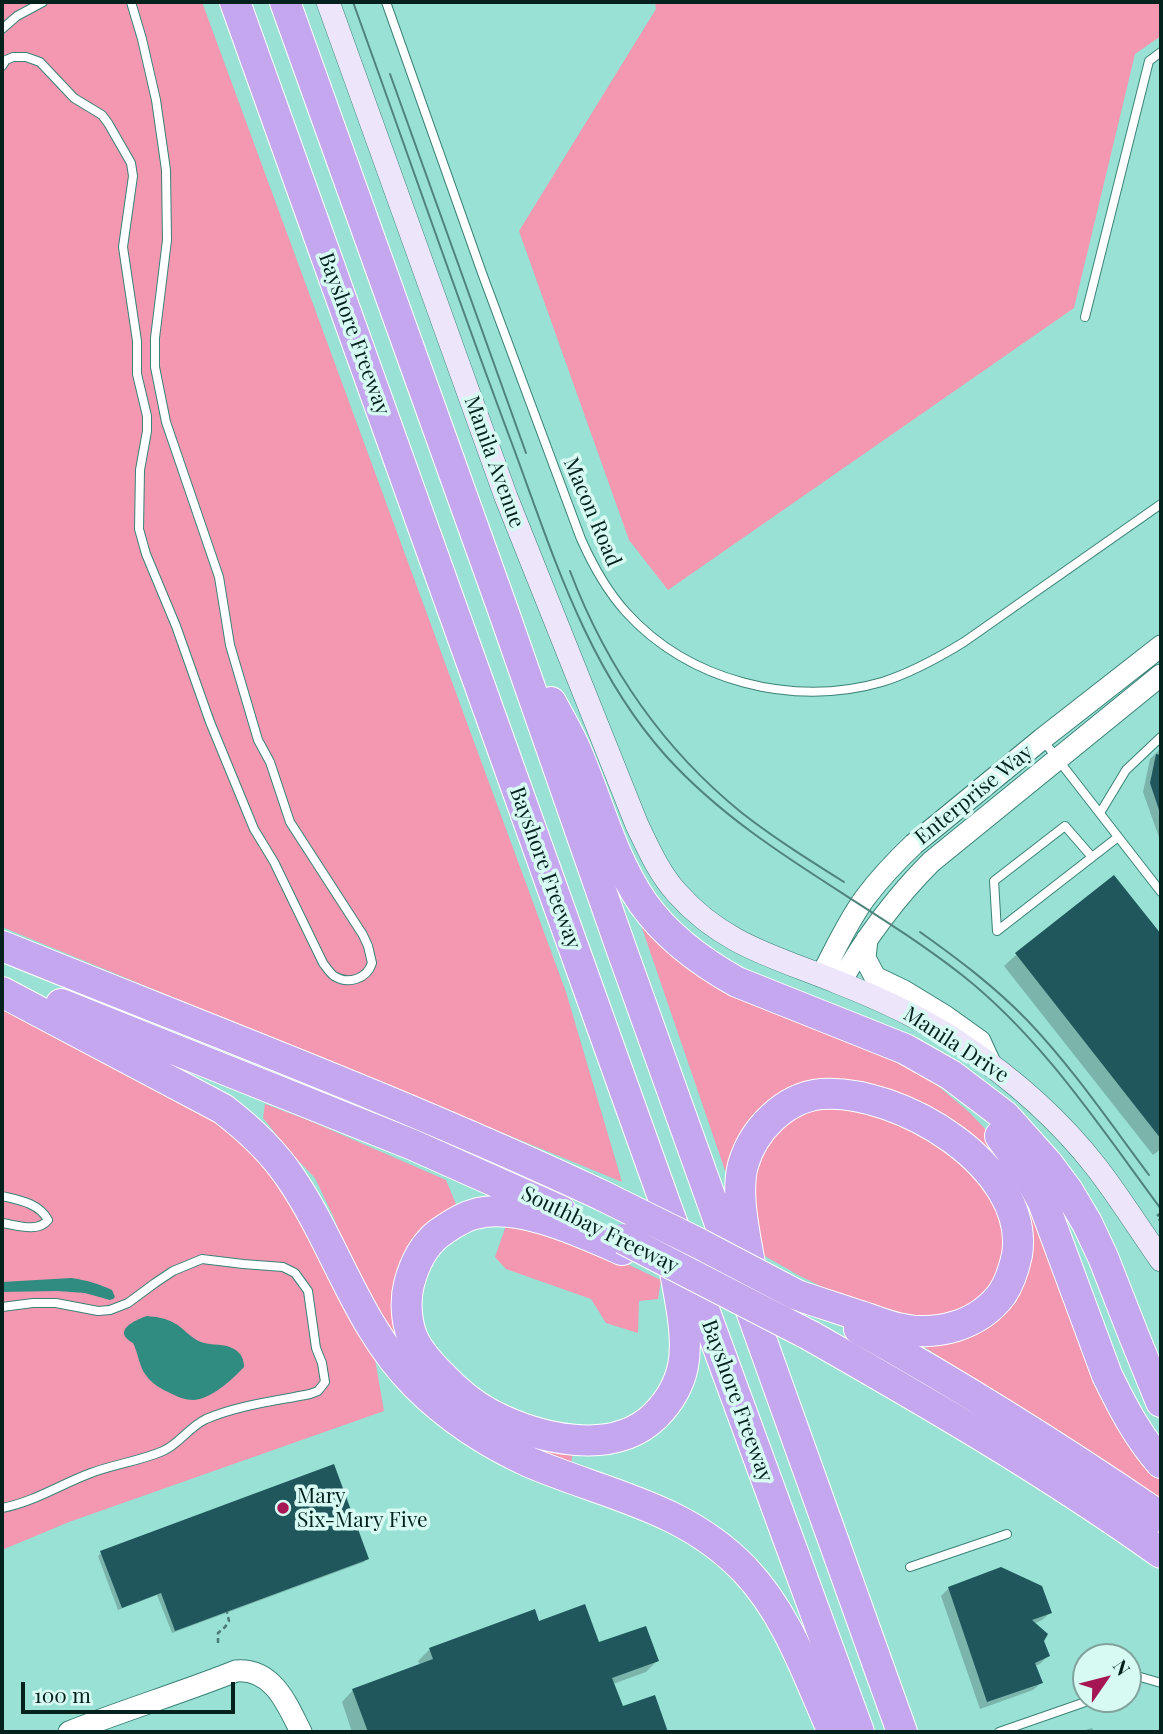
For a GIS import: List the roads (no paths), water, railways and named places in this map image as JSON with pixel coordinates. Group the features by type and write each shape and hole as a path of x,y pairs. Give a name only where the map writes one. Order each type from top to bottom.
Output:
{"highway":[{"name":"Bayshore Freeway","path":"235,2 665,1203 859,1732"},
{"name":"Bayshore Freeway","path":"285,2 902,1732"},
{"path":"503,610 577,752 618,858 644,904 675,940 713,969 737,982 905,1049 951,1075 1005,1116 1048,1164 1087,1223 1161,1402"},
{"name":"Southbay Freeway","path":"2,946 425,1116 601,1195 797,1295 928,1367 1161,1517"},
{"name":"Southbay Freeway","path":"2,981 413,1145 517,1190 623,1245 757,1307 923,1399 1027,1463 1161,1553"},
{"path":"2,992 223,1109 248,1129 273,1153 300,1192 385,1350 415,1384 447,1413 484,1440 530,1462 674,1517 703,1533 728,1553 772,1603 790,1634 833,1732"},
{"path":"905,1049 994,1128 1030,1178 1055,1231 1111,1384 1136,1430 1161,1462"},
{"path":"762,1341 743,1218 743,1167 759,1132 786,1107 802,1099 821,1094 873,1100 935,1125 987,1170 1004,1194 1016,1219 1018,1243 1015,1266 1007,1286 994,1304 961,1325 924,1332 897,1328 797,1295"},
{"path":"623,1245 526,1215 500,1211 475,1214 454,1223 435,1237 421,1254 411,1274 407,1313 412,1336 424,1358 467,1399 488,1413 520,1427 574,1440 617,1437 638,1429 666,1405 676,1388 683,1365 682,1316 665,1203"}],"main road":[{"name":"Manila Avenue","path":"328,2 532,566 637,825 661,871 691,907"},
{"name":"Manila Drive","path":"691,907 733,939 754,950 880,999 935,1027 991,1065 1048,1113 1097,1168 1161,1260"}],"street":[{"name":"Enterprise Way","path":"831,979 860,905 897,860 932,827 1161,646"},
{"name":"Enterprise Way","path":"831,979 856,955 900,894 930,862 1161,675"},
{"path":"867,939 865,958 875,977 904,991 980,1041 991,1065"},
{"path":"69,1732 236,1671 246,1670 256,1673 276,1688 301,1732"}],"lane":[{"path":"2,29 17,16 43,2"},
{"path":"2,66 6,60 13,57 26,57 40,62 74,98 102,116 131,163 133,176 123,247 137,341 137,374 147,416 140,470 139,529 146,554 176,626 209,722 254,829 274,862 323,963 334,976 352,980 360,978 366,974 372,963 368,946 290,822 270,762 258,740 230,645 219,577 166,422 155,367 155,338 167,240 166,170 156,100 131,2"},
{"name":"Macon Road","path":"386,2 482,273 589,557 608,590 626,612 649,635 675,654 705,670 767,688 824,691 883,682 911,671 964,642 1161,504"},
{"path":"1085,317 1149,61 1161,52"},
{"path":"1100,813 1126,769 1161,737"},
{"path":"1042,739 1161,892"},
{"path":"1092,857 1065,826 1034,849 994,881 997,931 1118,837"},
{"path":"2,1196 40,1209 48,1220 42,1226 31,1227 2,1223"},
{"path":"2,1307 56,1303 98,1311 110,1310 128,1303 173,1271 202,1259 284,1267 295,1273 308,1291 316,1348 325,1382 318,1391 310,1394 226,1412 206,1419 166,1450 90,1473 15,1506 2,1508"},
{"path":"910,1567 1007,1534"},
{"path":"1142,1677 1161,1683"},
{"path":"999,1732 1072,1707"}],"tram line":[{"path":"353,2 557,566 593,646 638,721 666,756 734,819 925,948 991,1000 1019,1027 1069,1085 1161,1209"},
{"path":"390,74 526,453"},
{"path":"570,571 584,606 619,672 640,704 687,762 742,813 844,882"},
{"path":"920,932 1002,996 1044,1038 1149,1175"}],"place":[{"name":"Mary Six-Mary Five","path":"283,1508"}]}
